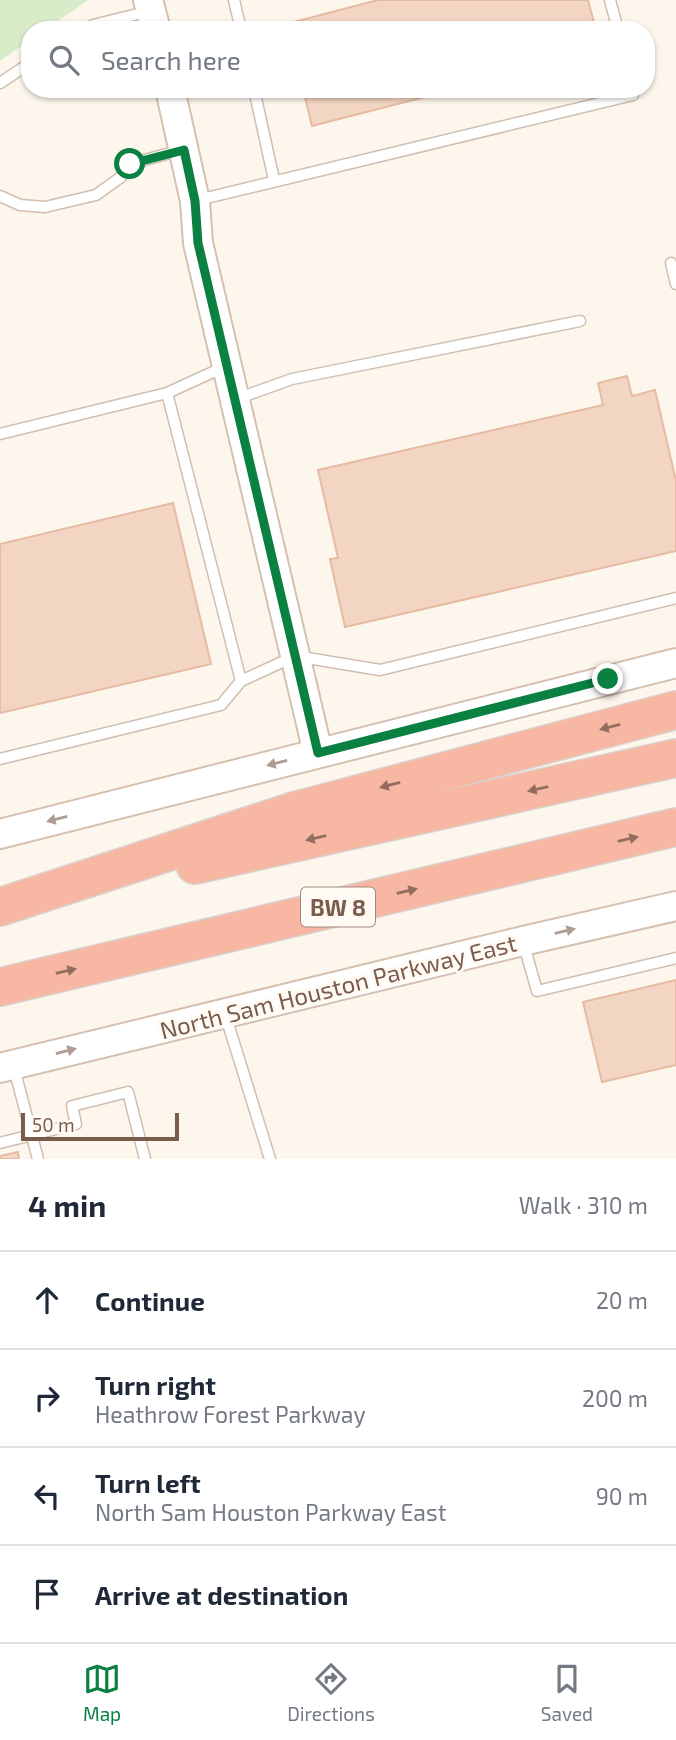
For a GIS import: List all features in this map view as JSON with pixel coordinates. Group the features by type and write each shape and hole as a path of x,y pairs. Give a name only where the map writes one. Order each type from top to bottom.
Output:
{"highway":[{"path":"0,908 294,811 676,710"},
{"path":"0,908 676,758"},
{"name":"BW 8","path":"0,987 676,827"}],"main road":[{"path":"172,98 195,201 198,243 318,753"},
{"path":"0,834 676,663"},
{"name":"North Sam Houston Parkway East","path":"6,1066 676,906"}],"lane":[{"path":"234,0 239,21"},
{"path":"610,0 616,21"},
{"path":"112,21 151,13"},
{"path":"0,83 21,69"},
{"path":"256,98 274,180"},
{"path":"195,201 624,98"},
{"path":"0,197 20,205 45,207 96,195 121,177 130,164 184,150"},
{"path":"671,263 676,284"},
{"path":"235,400 292,379 580,321"},
{"path":"0,434 167,393 227,366"},
{"path":"167,393 241,681"},
{"path":"0,758 221,705 241,681 295,656 380,670 676,598"},
{"path":"523,941 537,991 676,958"},
{"path":"225,1013 270,1159"},
{"path":"6,1066 32,1135 38,1159"},
{"path":"0,1143 76,1124 72,1106 128,1092 145,1159"}],"green space":[{"path":"0,0 88,0 58,21 21,21 21,46 0,61"}],"building":[{"path":"378,0 588,0 594,21 298,21"},
{"path":"305,98 421,98 312,126"},
{"path":"627,376 632,396 655,390 676,481 676,551 345,627 330,559 338,558 318,470 603,405 598,383"},
{"path":"173,503 211,664 0,713 0,544"},
{"path":"676,980 676,1065 602,1082 583,1002"},
{"path":"18,1152 19,1159 0,1159 0,1156"}],"route":[{"path":"130,164 184,150 195,201 198,243 318,753 608,679"}]}
